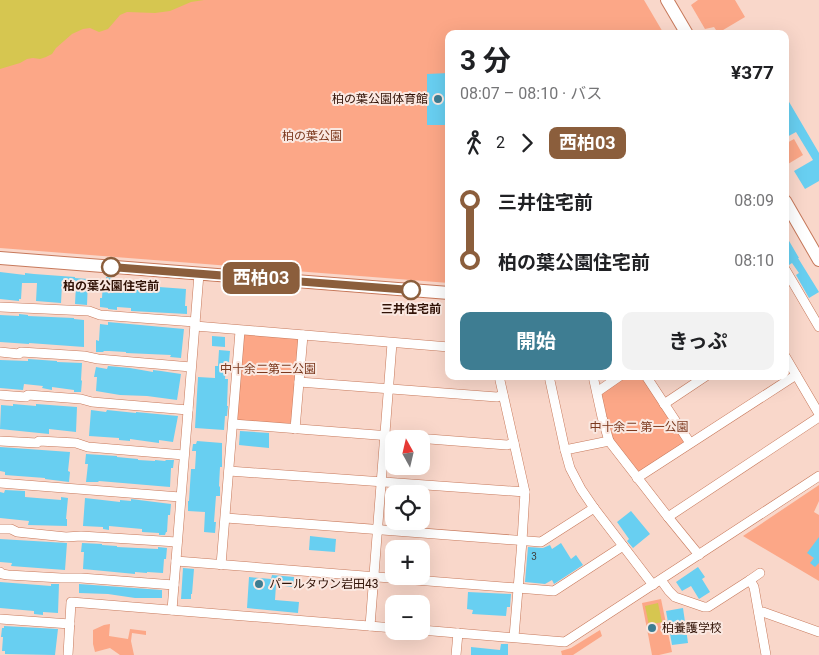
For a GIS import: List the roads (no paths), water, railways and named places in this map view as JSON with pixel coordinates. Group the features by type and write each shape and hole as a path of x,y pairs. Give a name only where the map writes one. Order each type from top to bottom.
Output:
{"street":[{"path":"667,0 686,30"},
{"path":"789,208 819,260"},
{"path":"0,258 445,292"},
{"path":"172,610 199,274"},
{"path":"789,276 819,327"},
{"path":"0,307 89,311 100,315 195,324 240,331 445,347"},
{"path":"221,565 240,331"},
{"path":"295,429 302,335"},
{"path":"386,430 392,343"},
{"path":"0,352 84,356 98,359 191,367"},
{"path":"668,517 819,415 789,363"},
{"path":"789,379 796,375"},
{"path":"500,380 525,492 514,638"},
{"path":"550,380 564,450 570,468 594,508 653,585"},
{"path":"594,380 609,441 699,555"},
{"path":"597,392 614,380"},
{"path":"649,380 690,443"},
{"path":"664,404 700,380"},
{"path":"637,478 788,380"},
{"path":"298,382 503,396"},
{"path":"0,395 80,399 92,402 188,410"},
{"path":"233,424 385,436 370,626"},
{"path":"430,439 507,445 514,443"},
{"path":"0,441 76,443 88,447 184,455"},
{"path":"564,450 609,441"},
{"path":"229,471 525,492"},
{"path":"430,631 564,642 819,476"},
{"path":"0,484 180,497"},
{"path":"226,518 541,542 594,508"},
{"path":"0,529 66,537 84,536 177,542"},
{"path":"176,561 554,591 624,546"},
{"path":"0,572 2,574 66,579 80,578 174,585"},
{"path":"661,580 675,597 708,607 760,573"},
{"path":"750,580 754,587 766,655"},
{"path":"68,655 71,602 385,627"},
{"path":"758,613 763,612 819,632"},
{"path":"0,620 70,624"},
{"path":"456,655 458,633"}],"place":[{"name":"柏の葉公園体育館","path":"438,99"},
{"name":"柏の葉公園住宅前","path":"111,267"},
{"name":"三井住宅前","path":"411,290"},
{"name":"パールタウン岩田43","path":"259,584"},
{"name":"柏養護学校","path":"652,628"}],"park label":[{"name":"柏の葉公園","path":"312,136"},
{"name":"中十余二第二公園","path":"268,369"},
{"name":"中十余二 第一公園","path":"639,427"}]}
